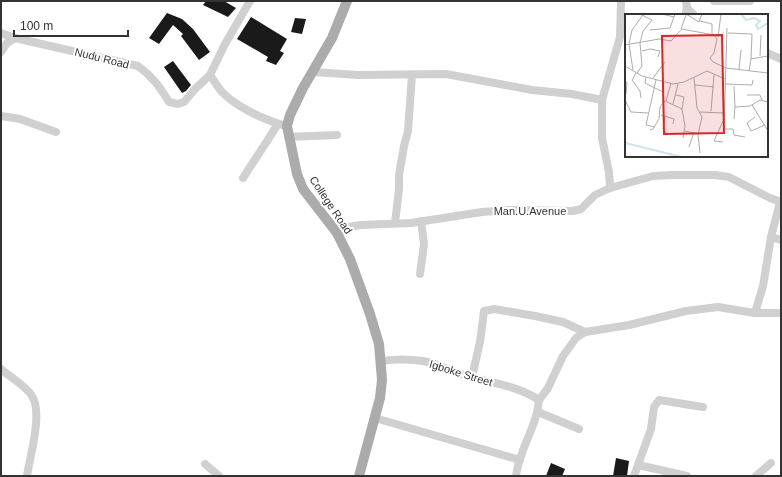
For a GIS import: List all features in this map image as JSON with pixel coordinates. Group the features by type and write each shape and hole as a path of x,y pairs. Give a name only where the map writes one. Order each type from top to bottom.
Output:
{"main road":[{"name":"College Road","path":"347,1 332,38 290,115 282,125 288,137 297,174 303,189 337,233 350,259 379,344 381,386 380,398 359,476"}],"street":[{"path":"243,178 282,125 256,114 233,101 221,90 210,75 225,44 250,1"},
{"path":"610,188 609,172 602,138 602,100 620,37 621,1"},
{"path":"714,1 750,1"},
{"name":"Nudu Road","path":"1,33 15,38 138,66 149,74 157,83 169,102 178,104 184,102 210,75"},
{"path":"1,52 7,43 15,38"},
{"path":"768,53 781,58"},
{"path":"313,72 358,76 446,74 532,90 572,94 602,100"},
{"path":"395,223 399,175 409,125 412,75"},
{"path":"1,116 20,119 56,132"},
{"path":"288,137 337,134"},
{"name":"Man.U.Avenue","path":"337,233 348,227 411,223 482,212 511,210 574,211 581,209 595,194 610,188 653,176 715,175 729,177 781,202"},
{"path":"755,313 763,286 770,237 781,202"},
{"path":"420,274 424,244 422,221"},
{"path":"770,237 781,240"},
{"path":"516,476 520,460 538,412 539,400 548,388 563,356 576,338 585,332 629,326 686,311 718,307 755,313 781,314"},
{"path":"472,377 480,342 484,311 494,309 535,316 563,322 585,332"},
{"name":"Igboke Street","path":"380,361 392,359 424,361 518,390 539,400"},
{"path":"1,369 32,396 36,409 35,428 28,476"},
{"path":"634,476 651,429 654,407 659,400 703,407"},
{"path":"538,412 579,429"},
{"path":"375,418 520,460"},
{"path":"756,476 771,463"},
{"path":"205,464 220,476"},
{"path":"638,465 687,476"}],"building":[{"path":"206,1 224,1 236,8 228,17 203,5"},
{"path":"167,13 182,19 193,29 210,52 199,60 181,36 183,34 173,25 159,44 149,38"},
{"path":"251,17 287,39 280,51 284,53 276,65 266,61 268,57 237,39"},
{"path":"295,18 306,19 302,34 291,32"},
{"path":"173,61 191,85 182,93 164,67"},
{"path":"616,458 629,461 627,476 613,476"},
{"path":"551,463 565,469 562,476 546,476"}]}
